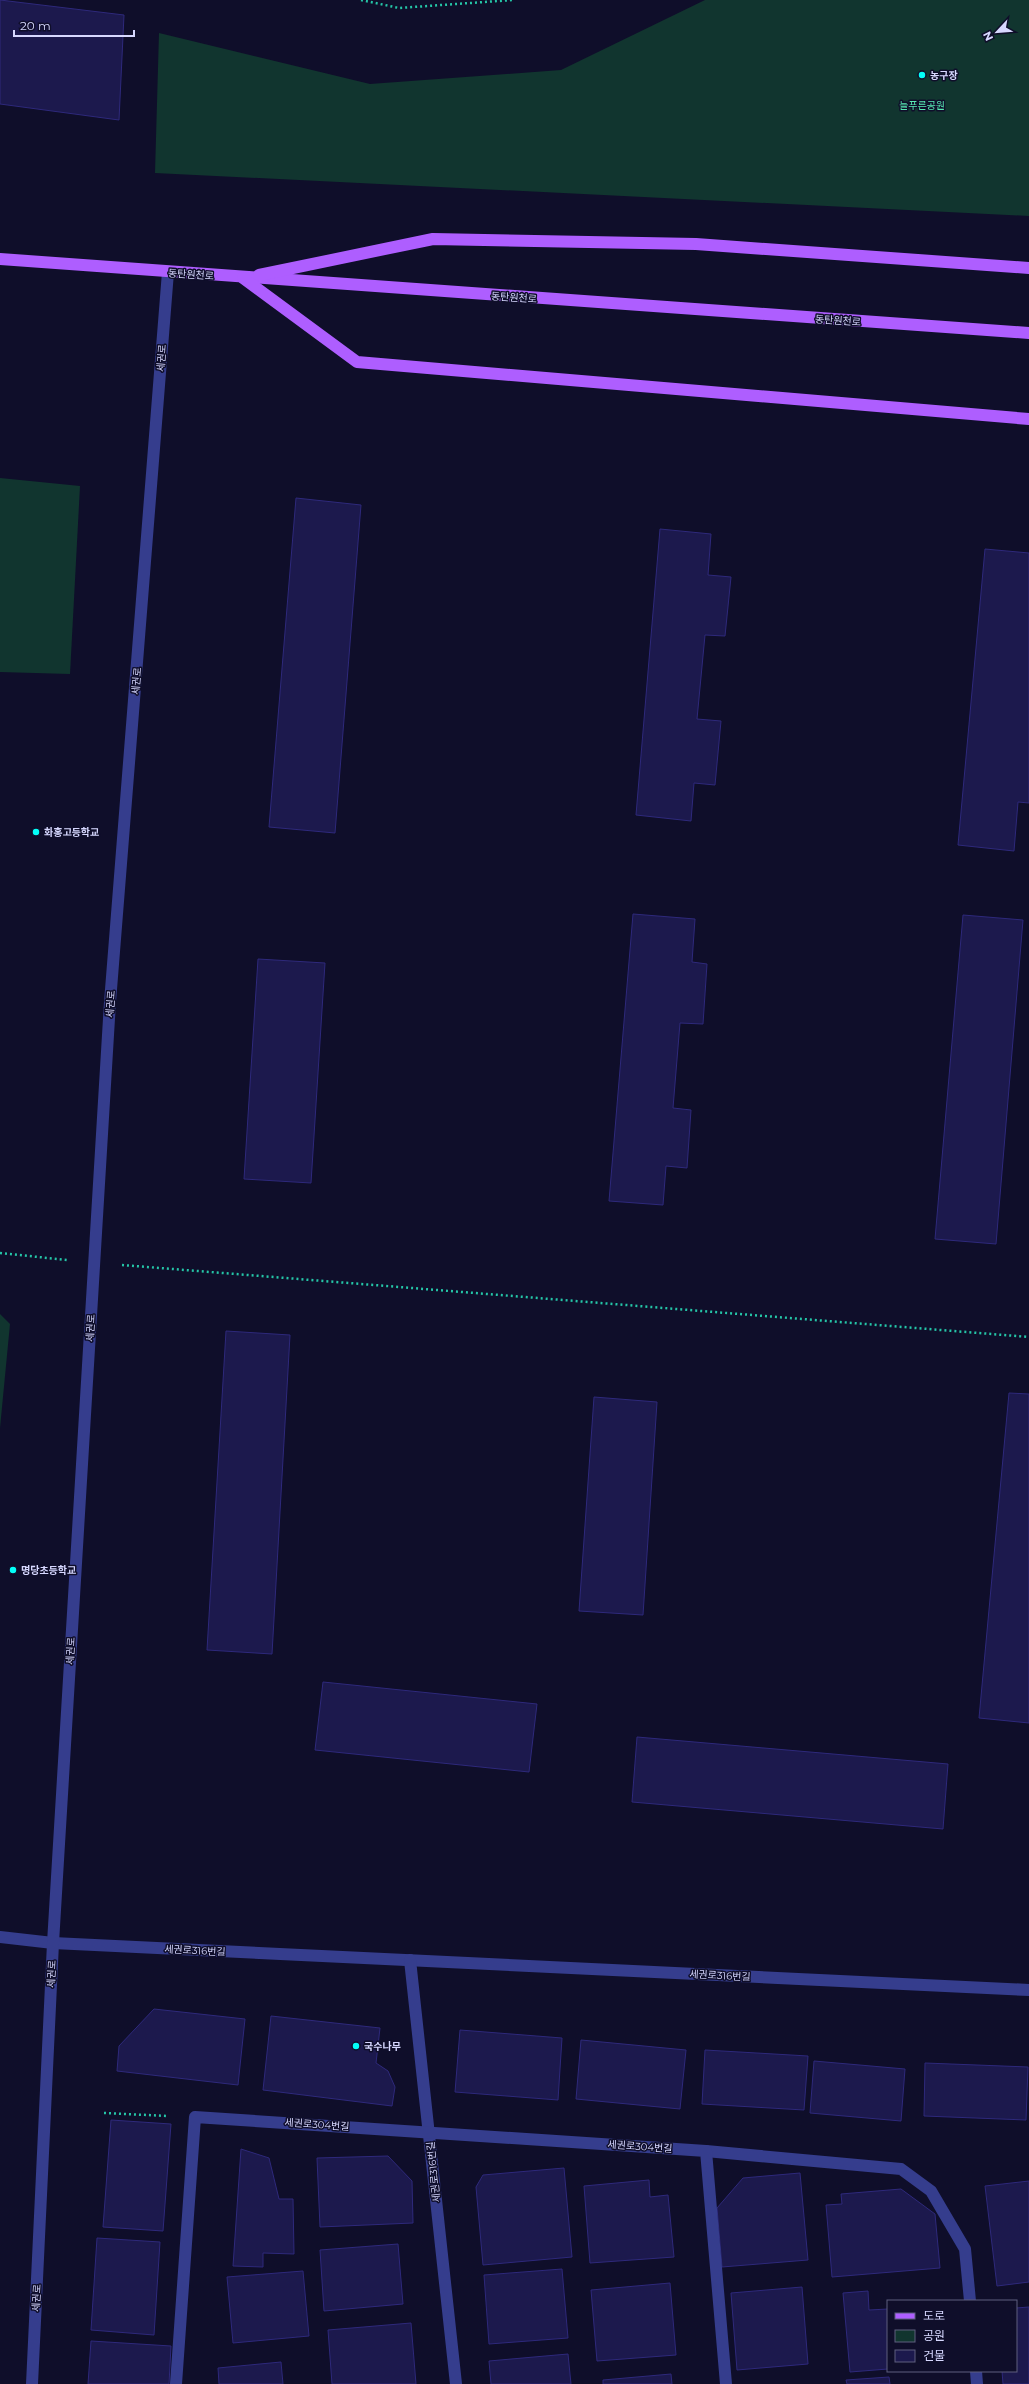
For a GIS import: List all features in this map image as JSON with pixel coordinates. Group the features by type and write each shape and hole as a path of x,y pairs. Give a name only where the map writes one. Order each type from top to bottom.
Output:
{"main road":[{"path":"243,278 433,239 696,244 1029,268"},
{"name":"동탄원천로","path":"0,260 1029,333"},
{"path":"243,278 357,362 1029,419"}],"street":[{"name":"세권로","path":"32,2384 52,1943 110,1002 168,272"},
{"name":"세권로316번길","path":"0,1937 52,1943 1029,1990"},
{"name":"세권로316번길","path":"410,1960 456,2384"},
{"name":"세권로304번길","path":"195,2117 429,2131 706,2151 901,2169 931,2191 965,2249 970,2300"},
{"path":"176,2384 195,2117"},
{"path":"706,2151 726,2384"},
{"path":"976,2372 977,2384"}],"path":[{"path":"361,0 399,8 513,0"},
{"path":"0,1253 94,1263 1029,1337"},
{"path":"104,2113 195,2117"}],"green space":[{"name":"늘푸른공원","path":"705,0 1029,0 1029,216 155,173 159,33 370,84 561,70"},
{"path":"0,478 80,486 70,674 0,672"},
{"path":"0,1314 10,1324 0,1428"}],"building":[{"path":"0,0 124,15 119,120 0,104"},
{"path":"296,498 361,505 335,833 269,827"},
{"path":"660,529 711,534 708,575 731,577 725,636 705,635 697,719 721,721 715,785 694,783 691,821 636,815"},
{"path":"985,549 1029,553 1029,803 1018,802 1014,851 958,845"},
{"path":"633,914 695,919 692,962 707,964 703,1024 680,1023 673,1108 691,1110 687,1168 666,1166 663,1205 609,1201"},
{"path":"963,915 1023,920 996,1244 935,1239"},
{"path":"258,959 325,963 311,1183 244,1179"},
{"path":"226,1331 290,1335 272,1654 207,1650"},
{"path":"1009,1393 1029,1394 1029,1723 979,1718"},
{"path":"594,1397 657,1402 643,1615 579,1611"},
{"path":"323,1682 537,1704 529,1772 315,1750"},
{"path":"637,1737 948,1764 943,1829 632,1802"},
{"path":"154,2009 245,2019 238,2085 117,2071 119,2046"},
{"path":"271,2016 380,2028 376,2063 388,2071 395,2087 392,2106 263,2090"},
{"path":"460,2030 562,2038 558,2100 455,2092"},
{"path":"581,2040 686,2050 680,2109 576,2099"},
{"path":"705,2050 808,2056 804,2110 702,2104"},
{"path":"814,2061 905,2069 901,2121 810,2113"},
{"path":"925,2063 1028,2067 1026,2120 924,2116"},
{"path":"111,2120 171,2124 163,2231 103,2227"},
{"path":"241,2149 269,2158 279,2199 293,2199 294,2254 263,2253 263,2267 233,2266"},
{"path":"388,2156 412,2181 413,2223 320,2227 317,2158"},
{"path":"564,2168 572,2257 483,2265 476,2187 483,2175"},
{"path":"800,2173 808,2260 722,2267 717,2208 743,2178"},
{"path":"649,2180 650,2197 668,2195 674,2257 590,2263 584,2186"},
{"path":"1029,2181 1029,2282 997,2286 985,2186"},
{"path":"901,2189 935,2214 940,2268 832,2277 826,2205 842,2204 841,2194"},
{"path":"97,2238 160,2242 154,2335 91,2330"},
{"path":"398,2244 403,2304 324,2311 320,2250"},
{"path":"562,2269 568,2338 489,2344 484,2275"},
{"path":"303,2271 309,2336 233,2343 227,2277"},
{"path":"670,2283 676,2355 597,2361 591,2290"},
{"path":"802,2287 808,2364 737,2370 731,2293"},
{"path":"868,2291 869,2310 887,2309 887,2369 850,2372 843,2293"},
{"path":"1029,2307 1029,2384 1003,2384 1002,2372 1017,2372 1017,2308"},
{"path":"411,2323 416,2384 332,2384 328,2330"},
{"path":"91,2341 171,2346 169,2384 88,2384"},
{"path":"568,2354 571,2384 491,2384 489,2361"},
{"path":"281,2362 283,2384 219,2384 218,2368"},
{"path":"671,2374 672,2384 603,2384 603,2380"},
{"path":"889,2377 890,2384 847,2384 846,2380"}],"place":[{"name":"농구장","path":"922,75"},
{"name":"화홍고등학교","path":"36,832"},
{"name":"명당초등학교","path":"13,1570"},
{"name":"국수나무","path":"356,2046"}]}
